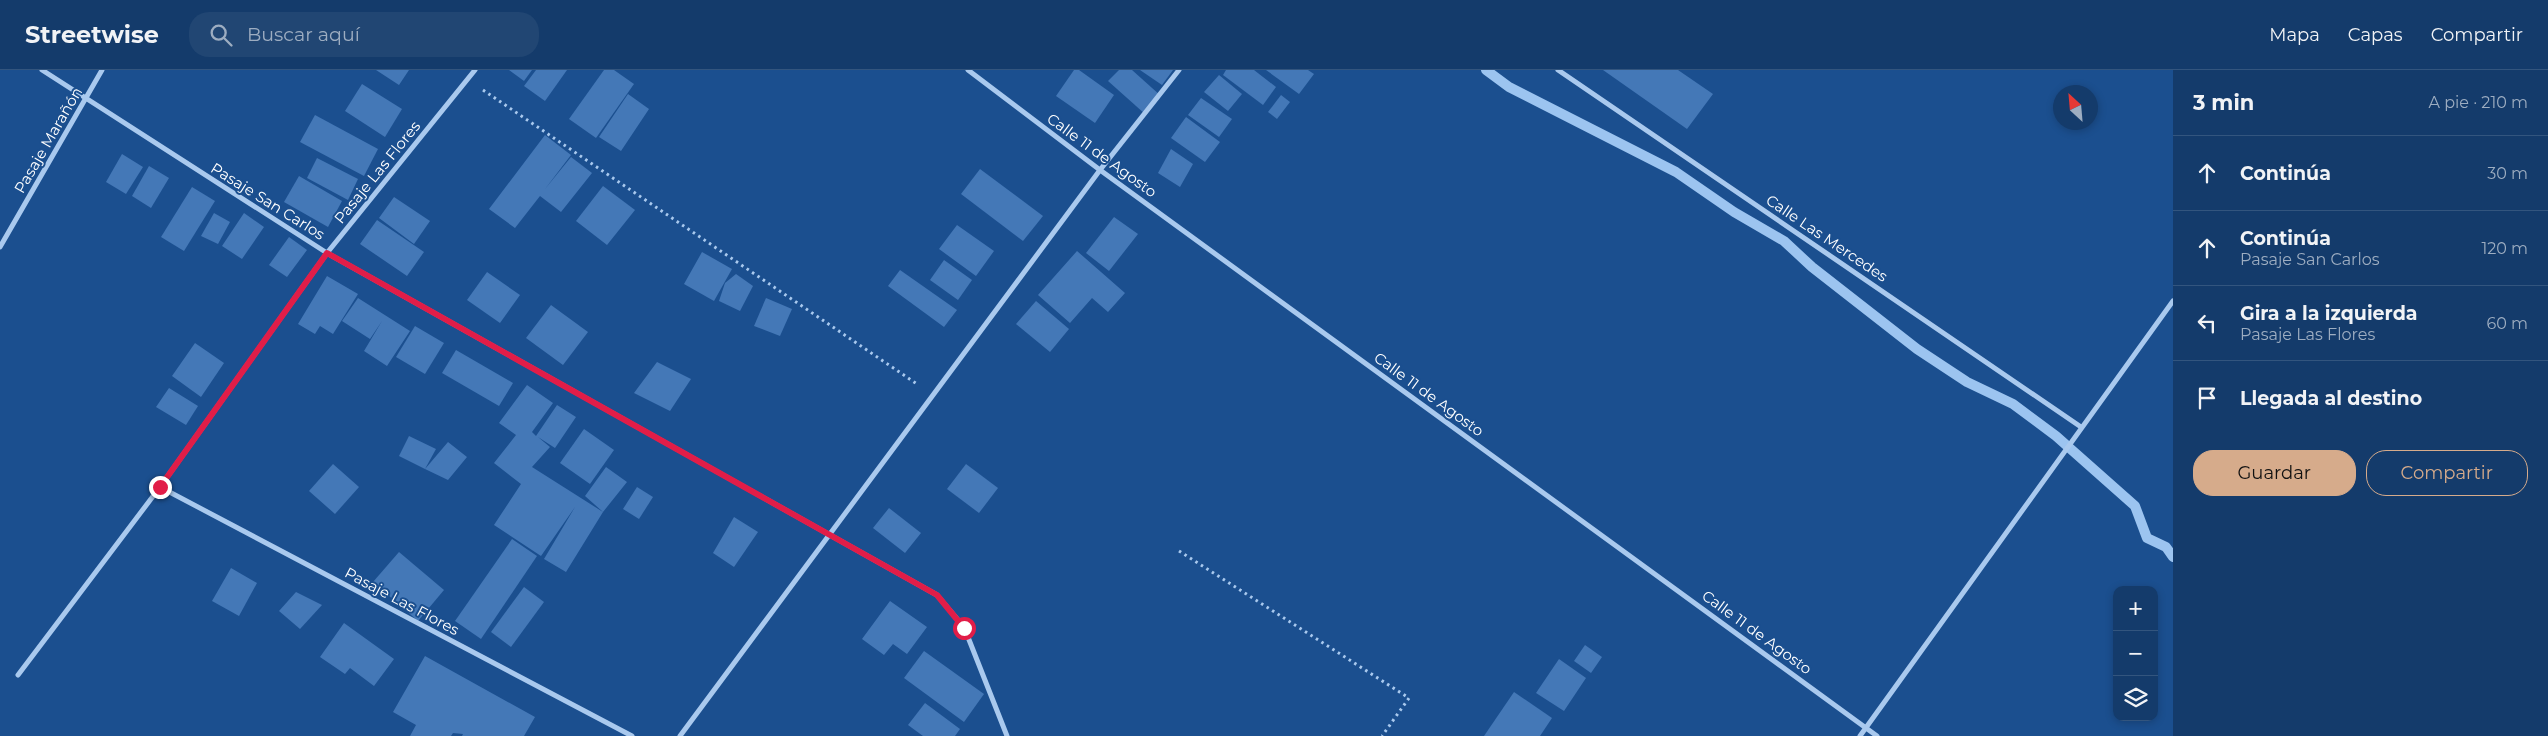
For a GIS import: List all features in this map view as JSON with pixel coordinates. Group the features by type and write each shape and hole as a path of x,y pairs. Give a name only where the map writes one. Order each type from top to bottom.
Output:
{"street":[{"name":"Pasaje San Carlos","path":"42,70 327,253 937,595 964,628 1007,736"},
{"name":"Pasaje Marañón","path":"0,247 102,70"},
{"name":"Pasaje Las Flores","path":"18,675 160,487 327,253 475,70"},
{"name":"Calle 11 de Agosto","path":"968,70 1100,170 1878,736"},
{"path":"680,736 827,535 1100,170 1179,70"},
{"name":"Calle Las Mercedes","path":"1558,70 2081,427"},
{"path":"1860,736 2173,301"},
{"name":"Pasaje Las Flores","path":"160,487 632,736"}],"path":[{"path":"468,80 932,395"},
{"path":"1178,551 1408,698 1382,736"}],"building":[{"path":"376,70 409,70 399,85"},
{"path":"509,70 532,70 524,81"},
{"path":"536,70 567,70 545,101 524,86"},
{"path":"604,70 614,70 634,84 596,138 569,119"},
{"path":"1074,70 1079,70 1114,95 1095,123 1056,96"},
{"path":"1119,70 1132,70 1161,96 1145,114 1108,81"},
{"path":"1140,70 1173,70 1162,85"},
{"path":"1226,70 1254,70 1276,87 1263,105 1223,75"},
{"path":"1266,70 1308,70 1314,74 1299,94"},
{"path":"1603,70 1678,70 1713,94 1687,129"},
{"path":"1219,75 1242,94 1228,111 1204,92"},
{"path":"362,84 402,109 385,137 345,111"},
{"path":"628,94 649,109 621,151 599,137"},
{"path":"1281,95 1290,102 1277,119 1268,112"},
{"path":"1201,98 1232,119 1219,137 1188,115"},
{"path":"315,115 378,149 364,176 300,142"},
{"path":"1186,117 1220,142 1205,162 1171,138"},
{"path":"545,135 571,155 545,189 571,157 592,173 561,212 540,196 515,228 489,209"},
{"path":"1171,149 1193,164 1180,187 1158,173"},
{"path":"122,154 143,167 126,194 106,182"},
{"path":"317,158 358,179 348,200 307,178"},
{"path":"149,166 169,178 151,208 132,196"},
{"path":"980,169 1043,216 1023,241 961,194"},
{"path":"299,176 342,201 328,227 284,202"},
{"path":"603,186 635,210 607,245 576,221"},
{"path":"192,187 215,201 184,251 161,237"},
{"path":"394,197 430,221 414,244 379,218"},
{"path":"214,213 230,222 218,244 201,236"},
{"path":"244,213 264,227 242,259 222,246"},
{"path":"1114,217 1138,234 1109,271 1086,253"},
{"path":"377,220 424,252 407,276 360,244"},
{"path":"957,225 994,251 976,276 939,249"},
{"path":"289,237 307,250 287,277 269,265"},
{"path":"1077,251 1125,293 1108,312 1092,298 1070,323 1038,295"},
{"path":"702,252 732,269 714,301 684,284"},
{"path":"944,260 972,280 958,300 930,280"},
{"path":"900,270 957,310 944,327 888,286"},
{"path":"487,272 520,295 500,323 467,300"},
{"path":"736,274 753,286 740,311 719,301 725,283"},
{"path":"327,276 358,294 333,334 320,326 315,334 298,324"},
{"path":"358,298 410,331 387,366 364,351 382,321 370,339 342,321"},
{"path":"766,298 792,309 780,336 754,326"},
{"path":"1036,301 1069,329 1050,352 1016,324"},
{"path":"551,305 588,332 563,365 526,338"},
{"path":"415,326 444,343 425,374 396,357"},
{"path":"195,343 224,363 201,397 172,376"},
{"path":"456,350 513,383 499,406 442,373"},
{"path":"657,362 691,379 670,411 634,393"},
{"path":"527,385 553,403 532,432 536,436 557,405 576,417 555,448 538,437 550,447 532,467 603,512 566,572 544,559 575,507 541,556 494,525 521,484 494,463 516,435 499,423"},
{"path":"169,388 198,406 186,425 156,407"},
{"path":"584,429 614,450 590,484 560,463"},
{"path":"409,436 436,449 425,469 399,456"},
{"path":"448,442 467,457 448,480 425,469"},
{"path":"333,464 359,487 335,514 309,491"},
{"path":"966,464 998,488 979,513 947,489"},
{"path":"606,467 627,482 603,512 585,496"},
{"path":"637,487 653,497 639,519 623,509"},
{"path":"889,508 921,533 905,553 873,528"},
{"path":"734,517 758,532 734,567 713,553"},
{"path":"512,539 537,556 481,639 455,621"},
{"path":"399,552 444,590 418,621 373,582"},
{"path":"231,568 257,583 239,616 212,601"},
{"path":"524,587 544,602 511,647 491,632"},
{"path":"296,592 322,605 300,629 279,611"},
{"path":"890,601 927,627 907,654 893,644 884,655 862,639"},
{"path":"344,623 394,659 374,686 350,668 345,674 320,657"},
{"path":"1585,645 1602,657 1591,673 1574,661"},
{"path":"924,651 984,694 964,722 904,678"},
{"path":"425,656 535,717 524,736 462,736 463,734 453,733 451,736 410,736 416,725 393,712"},
{"path":"1559,659 1586,678 1564,711 1536,693"},
{"path":"1514,692 1552,718 1540,736 1484,736"},
{"path":"925,703 960,729 955,736 923,736 908,725"}],"waterway":[{"path":"1486,70 1509,87 1676,172 1734,212 1784,241 1812,267 1917,349 1967,382 2013,404 2056,436 2135,506 2147,538 2166,547 2173,557"}],"route":[{"path":"160,487 327,253 937,595 964,628"}]}
